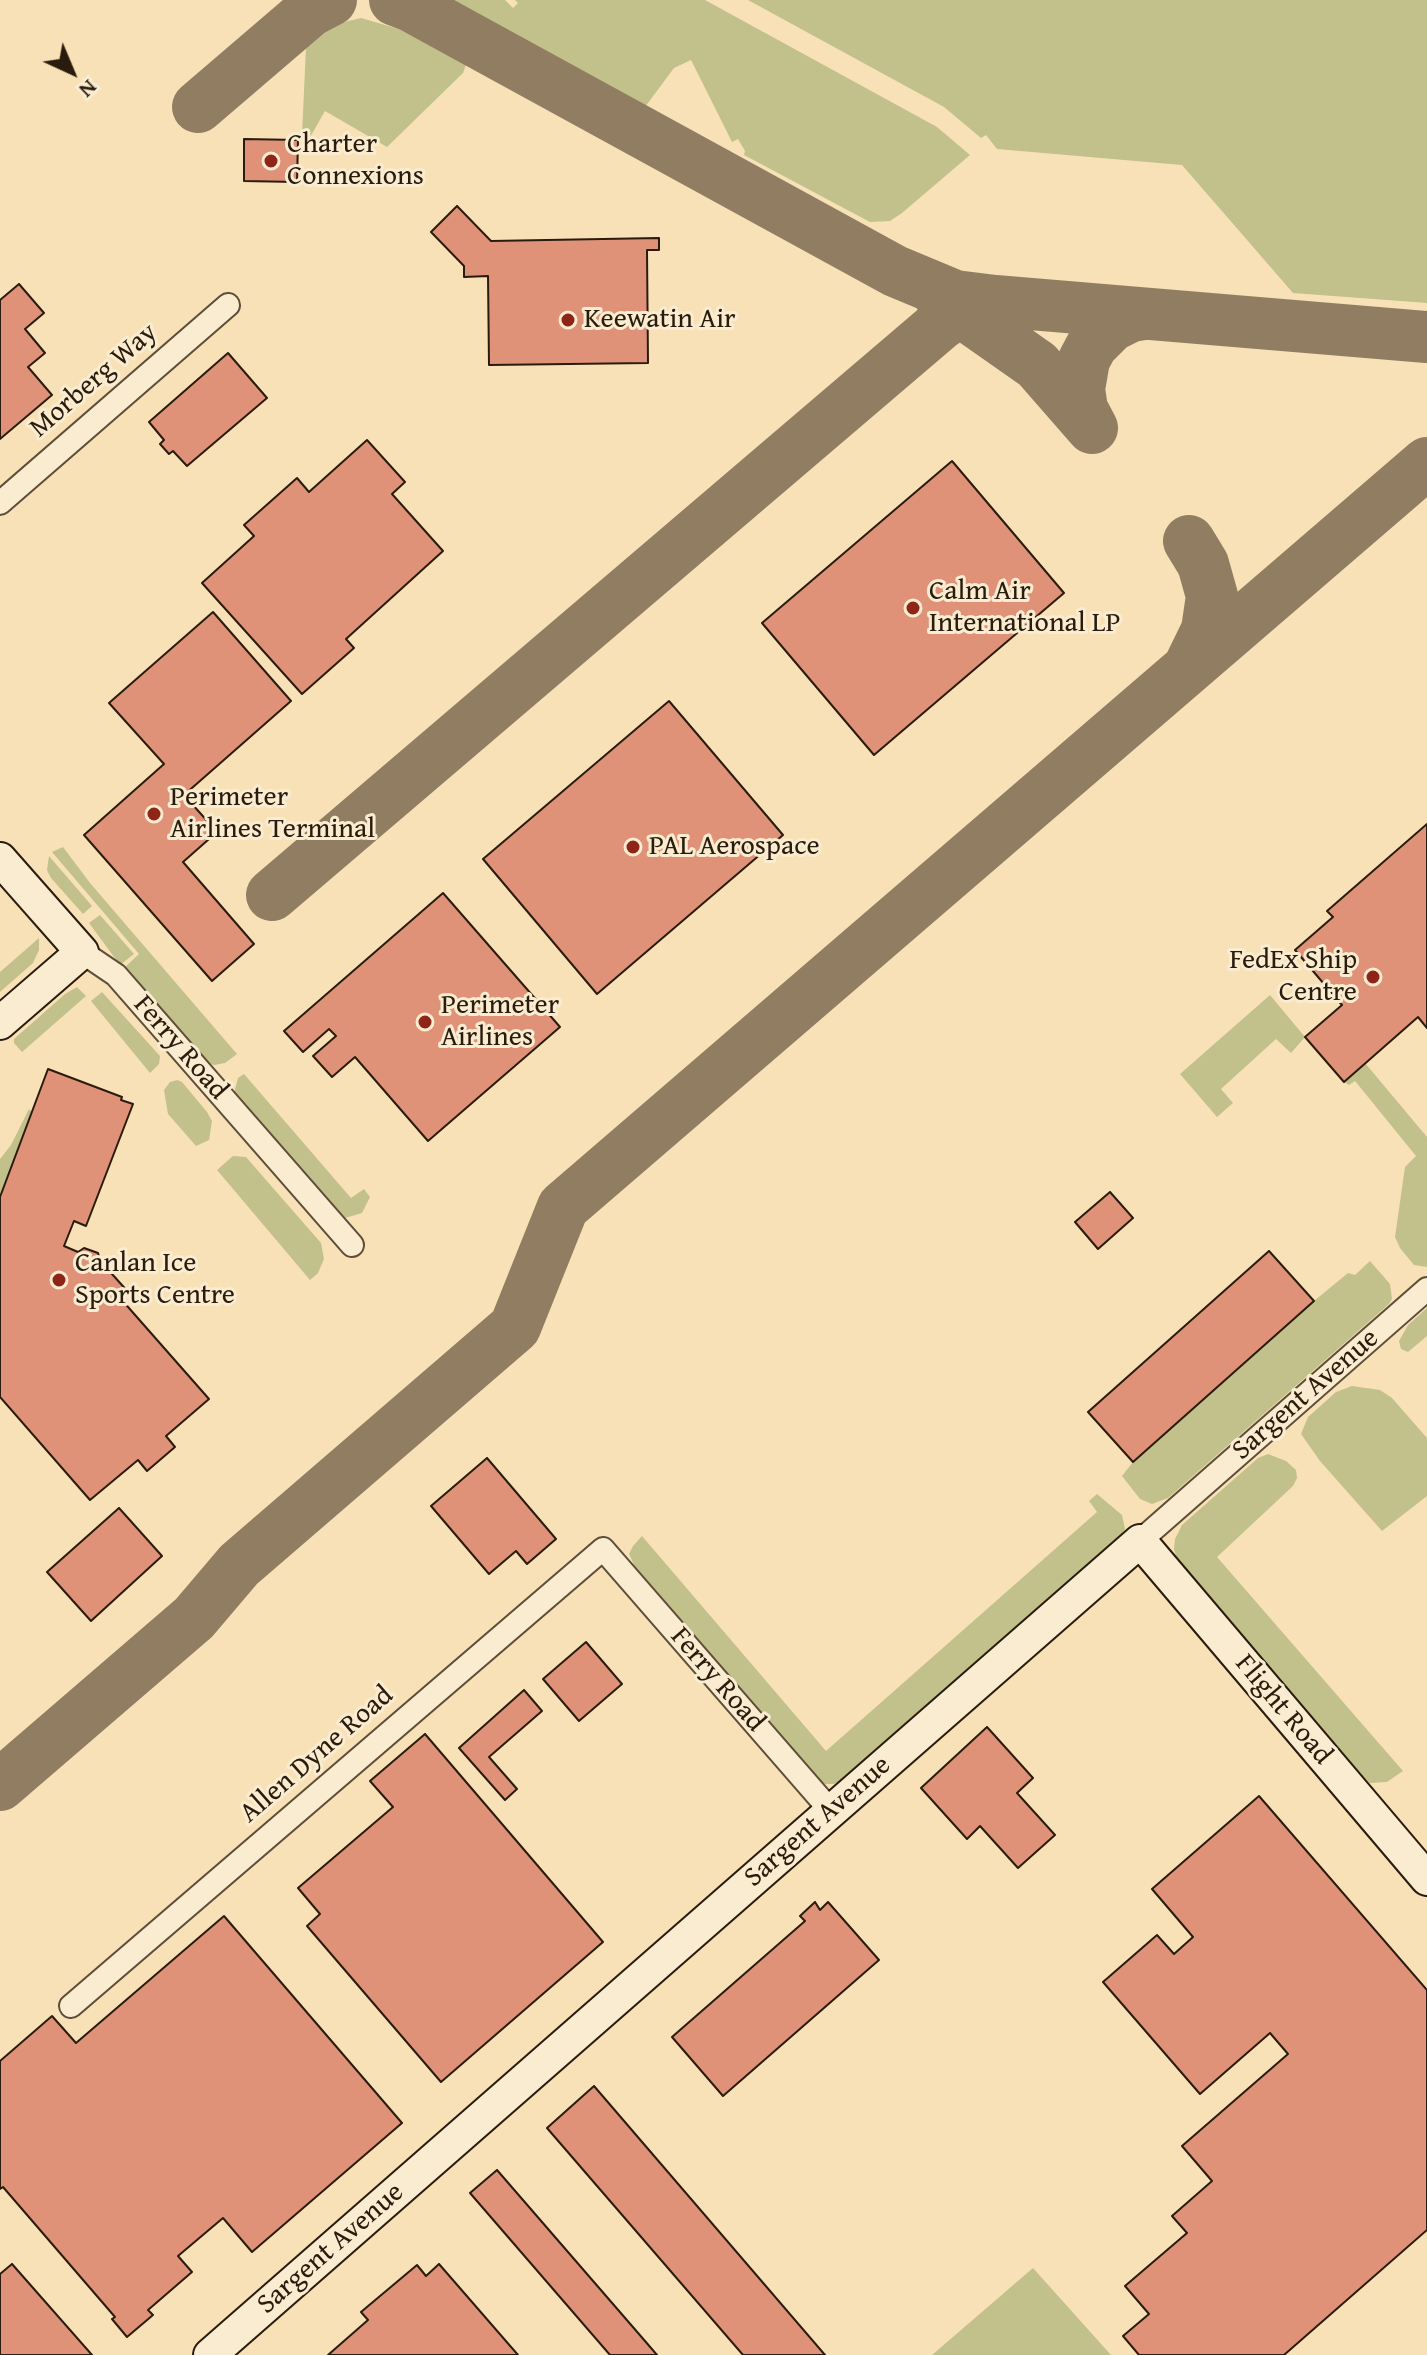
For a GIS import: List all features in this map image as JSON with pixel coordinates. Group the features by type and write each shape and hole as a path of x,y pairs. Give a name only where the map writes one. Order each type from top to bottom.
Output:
{"street":[{"name":"Morberg Way","path":"0,503 228,305"},
{"name":"Ferry Road","path":"0,859 82,952 116,975 352,1245"},
{"path":"0,1023 82,952"},
{"name":"Sargent Avenue","path":"210,2355 1427,1289"},
{"name":"Flight Road","path":"1140,1541 1427,1879"},
{"name":"Ferry Road","path":"603,1549 831,1811"},
{"name":"Allen Dyne Road","path":"71,2006 603,1549"}],"shaded area":[{"path":"440,0 505,0 513,8 518,3 515,0 705,0 937,127 970,155 902,213 890,221 870,222 744,155 738,139 732,142 691,60 674,68 642,111"},
{"path":"748,0 1427,0 1427,303 1293,293 1182,165 997,149 986,135 981,138 944,107"},
{"path":"361,18 399,29 462,61 466,65 463,73 387,147 325,111 305,146 302,135 306,47 332,25"},
{"path":"63,847 90,883 237,1054 225,1063 214,1065 202,1061 123,969 139,954 52,852"},
{"path":"49,856 92,906 83,914 51,878 47,870"},
{"path":"100,915 134,954 120,965 89,923"},
{"path":"39,938 39,950 33,963 0,992 0,972"},
{"path":"77,987 86,996 22,1052 14,1039"},
{"path":"102,992 160,1056 159,1064 150,1073 91,1001"},
{"path":"1270,995 1305,1037 1291,1053 1276,1039 1221,1089 1233,1103 1217,1117 1180,1074"},
{"path":"1365,1063 1427,1137 1427,1267 1414,1265 1395,1237 1405,1167 1416,1156 1355,1081 1349,1085 1344,1082"},
{"path":"244,1074 351,1198 364,1189 370,1197 362,1213 337,1217 234,1093 238,1078"},
{"path":"170,1082 182,1082 212,1121 209,1140 196,1146 168,1114 164,1090"},
{"path":"29,1109 32,1112 0,1197 0,1159 11,1145"},
{"path":"233,1156 246,1157 321,1243 324,1259 318,1273 310,1280 217,1170"},
{"path":"1370,1261 1390,1284 1392,1299 1389,1304 1168,1498 1152,1504 1140,1499 1122,1476 1133,1462 1314,1301 1348,1273 1355,1275"},
{"path":"1427,1308 1427,1336 1408,1352 1401,1349 1399,1341 1408,1325"},
{"path":"1352,1386 1380,1390 1392,1398 1427,1438 1427,1496 1382,1531 1320,1461 1301,1434 1308,1417 1336,1392"},
{"path":"1268,1454 1286,1461 1296,1470 1297,1478 1293,1486 1217,1557 1403,1771 1387,1782 1370,1783 1360,1774 1178,1563 1175,1539 1182,1525 1258,1458"},
{"path":"1097,1494 1122,1515 1125,1529 1119,1539 844,1780 834,1784 824,1784 812,1777 637,1571 629,1554 642,1536 826,1751 1097,1512 1089,1501"},
{"path":"1033,2268 1111,2355 932,2355"}],"building":[{"name":"Charter Connexions","path":"244,139 298,140 297,182 244,181"},
{"name":"Keewatin Air","path":"457,206 491,241 659,238 659,250 647,250 648,363 489,365 488,276 464,277 464,266 431,232"},
{"path":"19,284 44,313 25,329 45,353 28,367 52,395 0,439 0,300"},
{"path":"228,353 267,398 187,466 173,451 169,454 160,444 164,440 149,422"},
{"path":"367,440 405,482 392,494 443,551 346,639 354,648 302,694 202,583 254,536 244,525 297,478 309,492"},
{"name":"Calm Air International LP","path":"952,461 1064,593 874,755 762,623"},
{"name":"Perimeter Airlines Terminal","path":"213,612 291,701 184,795 217,832 183,862 254,944 212,981 84,835 164,764 109,703"},
{"name":"PAL Aerospace","path":"669,701 783,835 597,994 483,859"},
{"name":"FedEx Ship Centre","path":"1427,824 1427,1028 1418,1017 1344,1082 1305,1037 1342,1005 1295,950 1333,917 1327,911"},
{"name":"Perimeter Airlines","path":"443,893 560,1027 428,1141 355,1057 332,1077 313,1056 336,1036 329,1029 303,1052 284,1031"},
{"name":"Canlan Ice Sports Centre","path":"48,1069 133,1104 86,1226 74,1221 64,1246 78,1252 84,1248 98,1253 102,1267 104,1265 129,1293 121,1299 209,1399 166,1436 175,1447 147,1471 138,1460 90,1500 0,1397 0,1197"},
{"path":"1110,1192 1133,1218 1098,1249 1075,1222"},
{"path":"1269,1251 1314,1301 1133,1462 1088,1412"},
{"path":"487,1458 556,1539 527,1564 516,1551 489,1574 431,1506"},
{"path":"119,1508 162,1556 91,1621 47,1572"},
{"path":"586,1642 622,1684 579,1721 543,1679"},
{"path":"524,1690 542,1711 489,1757 517,1789 505,1800 459,1748"},
{"path":"987,1727 1033,1778 1017,1793 1055,1835 1018,1868 980,1826 967,1839 921,1788"},
{"path":"425,1734 603,1942 441,2082 307,1926 320,1914 298,1888 393,1807 370,1781"},
{"path":"1259,1796 1427,1990 1427,2230 1284,2355 1139,2355 1123,2336 1149,2314 1125,2286 1187,2233 1172,2216 1212,2181 1182,2146 1288,2054 1270,2033 1200,2094 1103,1982 1157,1935 1174,1954 1193,1937 1152,1889"},
{"path":"815,1902 820,1910 828,1902 879,1960 723,2096 672,2037 805,1921 800,1916"},
{"path":"224,1916 402,2123 252,2252 223,2218 178,2256 192,2272 148,2310 153,2315 127,2337 112,2319 115,2317 3,2187 0,2189 0,2061 52,2016 76,2043"},
{"path":"594,2086 825,2355 743,2355 547,2128"},
{"path":"497,2170 657,2355 610,2355 470,2193"},
{"path":"12,2264 92,2355 0,2355 0,2274"},
{"path":"439,2264 518,2355 328,2355 368,2320 361,2312 417,2265 426,2276"}],"taxiway":[{"path":"198,107 310,11 331,0"},
{"path":"395,0 895,271 955,296 995,301"},
{"path":"940,297 1037,365 1092,428"},
{"path":"272,895 941,324 961,311 995,301 1427,337"},
{"path":"1092,428 1082,409 1079,389 1084,360 1092,345 1111,326 1131,316 1144,314"},
{"path":"0,1785 194,1618 239,1565 515,1327 563,1207 1427,463"},
{"path":"1189,541 1203,564 1212,596 1207,630 1189,667"}],"place":[{"name":"Charter Connexions","path":"271,161"},
{"name":"Keewatin Air","path":"568,320"},
{"name":"Calm Air International LP","path":"913,608"},
{"name":"Perimeter Airlines Terminal","path":"154,814"},
{"name":"PAL Aerospace","path":"633,847"},
{"name":"FedEx Ship Centre","path":"1373,977"},
{"name":"Perimeter Airlines","path":"425,1022"},
{"name":"Canlan Ice Sports Centre","path":"59,1280"}]}
